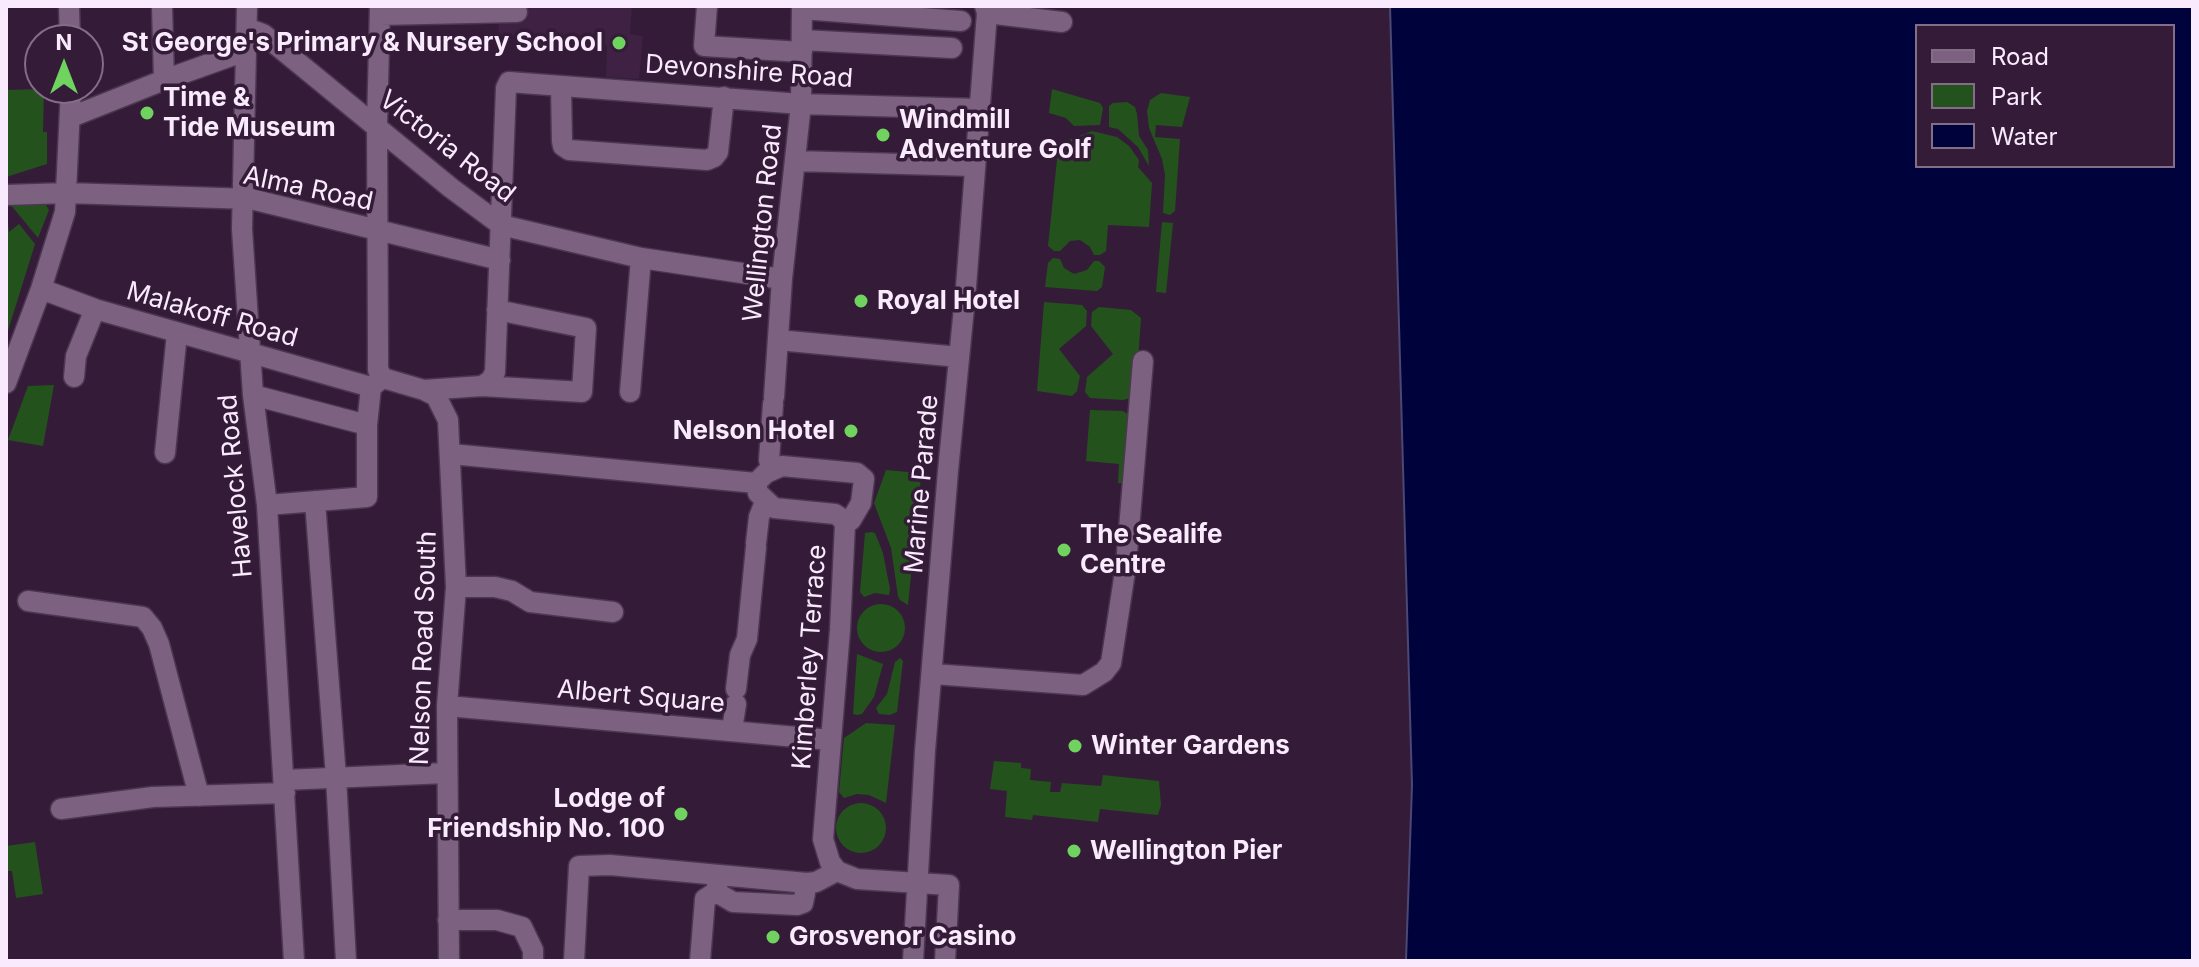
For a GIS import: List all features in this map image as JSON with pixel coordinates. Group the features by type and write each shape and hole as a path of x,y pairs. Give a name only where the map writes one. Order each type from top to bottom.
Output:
{"street":[{"path":"162,6 164,80"},
{"path":"707,6 704,46 952,48"},
{"path":"802,8 961,21"},
{"name":"Wellington Road","path":"772,470 769,460 782,279 801,104 802,8"},
{"path":"987,8 1062,22"},
{"name":"Marine Parade","path":"913,961 916,884 944,520 987,8"},
{"path":"267,505 367,497 367,425 378,370 380,10 517,12"},
{"name":"Victoria Road","path":"243,13 263,34 451,188 501,225 641,258 782,279"},
{"name":"Havelock Road","path":"243,13 246,55 242,199 250,353 267,505 294,961"},
{"path":"71,117 234,55 246,55"},
{"name":"Devonshire Road","path":"501,225 506,88 509,82 801,104 979,109"},
{"path":"561,86 563,146 569,150 707,160 718,152 724,97"},
{"path":"6,383 41,289 65,212 71,104"},
{"path":"795,161 974,166"},
{"name":"Alma Road","path":"6,195 67,193 242,199 500,260"},
{"path":"482,386 491,380 495,372 501,225"},
{"path":"630,392 641,258"},
{"name":"Malakoff Road","path":"41,289 95,309 177,333 377,382"},
{"path":"74,377 76,356 95,309"},
{"path":"377,382 424,390 482,386 582,392 586,328 497,310"},
{"path":"165,453 177,333"},
{"path":"778,340 959,357"},
{"path":"933,674 1083,685 1104,672 1111,663 1126,565 1143,361"},
{"name":"Nelson Road South","path":"424,390 436,396 448,420 451,454 456,587 447,706 449,961"},
{"path":"253,395 367,425"},
{"name":"Kimberley Terrace","path":"451,454 760,492 774,508 835,514 845,524 831,740 817,813 826,852 837,871"},
{"path":"732,730 740,655 747,639 760,492 772,470 782,466 862,476 861,503 845,524"},
{"path":"315,501 346,961"},
{"path":"456,587 495,587 512,591 530,602 613,612"},
{"path":"28,601 143,617 159,644 199,796"},
{"name":"Albert Square","path":"447,706 831,740"},
{"path":"61,809 153,797 199,796 285,786 336,777 446,773"},
{"path":"574,961 579,866 610,865 717,884 761,879 807,883 816,882 837,871 857,879 949,885 945,961"},
{"path":"758,903 761,879"},
{"path":"717,884 733,902 797,905 803,903 807,883"},
{"path":"700,961 705,899 717,884"},
{"path":"448,920 497,920 522,927 533,950 533,961"}],"shaded area":[{"name":"St George's Primary & Nursery School","path":"480,6 632,6 630,34 643,36 639,79 606,77 607,45 498,35 499,18"}],"green space":[{"path":"1052,89 1100,103 1103,108 1100,125 1074,126 1066,118 1049,113"},
{"path":"6,90 24,90 24,104 44,104 47,164 6,177"},
{"path":"1161,93 1190,97 1182,127 1156,125 1155,137 1180,139 1175,211 1170,215 1163,213 1165,175 1149,128 1147,111 1150,100"},
{"path":"1127,102 1135,107 1139,136 1148,150 1149,166 1138,147 1118,129 1109,127 1109,106"},
{"path":"1092,131 1117,137 1129,146 1139,160 1138,167 1152,183 1149,227 1108,225 1106,251 1100,255 1094,255 1090,247 1080,240 1070,241 1060,251 1054,251 1048,246 1058,150 1066,141"},
{"path":"44,202 49,210 38,238 10,204"},
{"path":"6,206 9,232 19,224 35,244 6,337"},
{"path":"1162,222 1173,223 1166,293 1156,292"},
{"path":"1053,258 1060,259 1064,268 1074,274 1087,270 1094,261 1099,261 1105,267 1102,287 1097,291 1045,287 1048,263"},
{"path":"1044,302 1082,305 1087,311 1086,326 1059,349 1080,376 1077,391 1072,396 1037,391"},
{"path":"1099,307 1131,310 1141,318 1136,389 1130,398 1090,398 1085,392 1087,377 1113,354 1091,326 1092,312"},
{"path":"54,385 43,446 8,440 28,386"},
{"path":"1090,410 1123,411 1129,415 1126,483 1118,483 1119,464 1086,461"},
{"path":"886,470 918,473 921,477 908,605 898,596 891,548 874,503"},
{"path":"872,532 883,553 890,589 889,595 875,593 864,597 860,592 865,533"},
{"path":"881,604 898,611 905,628 898,645 881,652 864,645 857,628 864,611"},
{"path":"857,654 883,664 874,697 862,714 857,715 853,714"},
{"path":"900,658 903,661 897,712 879,714 876,708 887,694 895,662"},
{"path":"866,723 895,725 886,803 869,795 857,794 844,798 839,792 844,738"},
{"path":"994,761 1021,763 1021,768 1031,769 1030,780 1051,782 1050,792 1060,792 1062,783 1101,786 1103,775 1159,781 1161,805 1158,815 1100,809 1098,822 1033,815 1032,820 1005,817 1007,791 990,789"},
{"path":"861,803 879,810 886,828 879,846 861,853 843,846 836,828 843,810"},
{"path":"35,842 43,894 16,898 12,871 6,871 6,846"}],"water":[{"path":"1390,6 2193,6 2193,961 1406,961 1412,785"}],"place":[{"name":"St George's Primary & Nursery School","path":"619,43"},
{"name":"Time & Tide Museum","path":"147,113"},
{"name":"Windmill Adventure Golf","path":"883,135"},
{"name":"Royal Hotel","path":"861,301"},
{"name":"Nelson Hotel","path":"851,431"},
{"name":"The Sealife Centre","path":"1064,550"},
{"name":"Winter Gardens","path":"1075,746"},
{"name":"Lodge of Friendship No. 100","path":"681,814"},
{"name":"Wellington Pier","path":"1074,851"},
{"name":"Grosvenor Casino","path":"773,937"}]}
